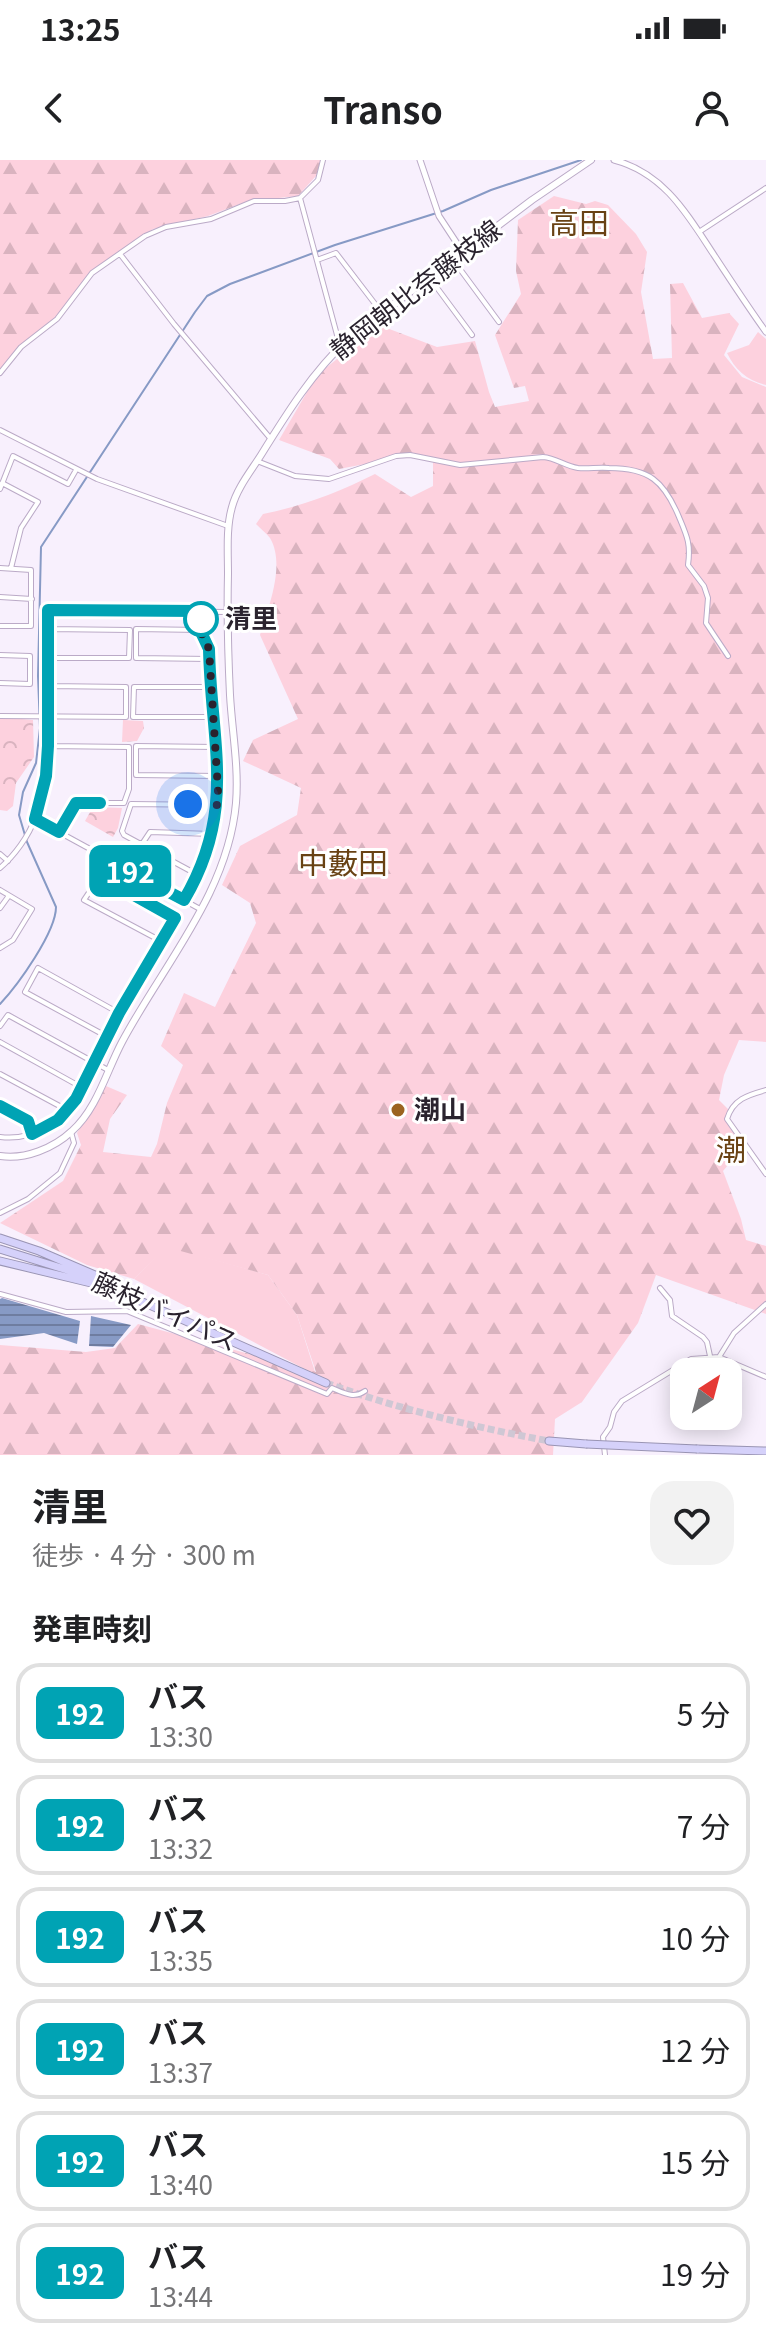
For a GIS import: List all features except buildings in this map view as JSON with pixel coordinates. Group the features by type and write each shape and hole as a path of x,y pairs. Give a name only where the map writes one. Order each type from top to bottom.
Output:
{"highway":[{"path":"0,1238 39,1251 119,1286 171,1314"},
{"name":"藤枝バイパス","path":"0,1249 77,1273 326,1383"},
{"path":"0,1261 124,1293"},
{"path":"549,1441 766,1451"}],"main road":[{"name":"静岡朝比奈藤枝線","path":"0,1156 38,1151 54,1144 71,1132 86,1115 123,1039 220,872 236,805 237,772 227,612 228,526 236,495 306,384 340,346 462,251 590,160"}],"street":[{"path":"0,373 21,347 57,319 92,273 145,236 166,227 211,219 254,201 300,198 318,180 323,160"},
{"path":"420,160 439,216 462,251"},
{"path":"614,160 656,179 683,207 766,332"},
{"path":"699,232 766,188"},
{"path":"300,198 340,346"},
{"path":"317,258 336,253 382,313"},
{"path":"120,254 174,324 271,439"},
{"path":"452,259 499,322"},
{"path":"429,277 472,335"},
{"path":"0,430 91,476 228,526"},
{"path":"257,461 295,476 314,479 329,479 378,461 410,455 460,465 543,457 555,458 573,467 619,468 646,473 660,484 671,499 691,548 688,565 704,586 708,598 706,623 728,656"},
{"path":"11,569 21,528 38,502 1,486 13,456 68,484 77,470"},
{"path":"0,568 31,570 32,599 31,626 0,626"},
{"path":"0,597 32,599"},
{"path":"0,868 31,828 46,776 48,610 227,612"},
{"path":"184,900 198,875 212,834 217,805 214,706 209,649 200,630 201,611"},
{"path":"48,629 130,630 129,658 49,658"},
{"path":"200,630 136,629 136,658 209,659"},
{"path":"0,655 30,656 30,684 0,683"},
{"path":"0,716 126,717 126,687 49,686"},
{"path":"210,687 134,687 133,717 214,717"},
{"path":"48,746 129,747 129,789 124,803 76,803 59,832"},
{"path":"216,747 136,746 136,775 218,776"},
{"path":"198,875 124,835 122,831 131,804 217,805"},
{"path":"35,819 200,909"},
{"path":"142,844 150,832 212,834"},
{"path":"0,854 8,861"},
{"path":"110,861 84,900 161,941"},
{"path":"0,1137 17,1138 32,1134 46,1128 67,1110 175,918 100,876"},
{"path":"0,890 32,909 13,940 0,948"},
{"path":"0,908 8,897"},
{"path":"106,1036 25,992 38,968 119,1013"},
{"path":"0,1026 8,1015 108,1070"},
{"path":"0,1042 81,1087"},
{"path":"0,1074 67,1110"},
{"path":"766,1090 742,1097 730,1110 727,1119 766,1174"},
{"path":"0,1106 28,1121 32,1134"},
{"path":"0,1213 28,1199 60,1173 74,1143 71,1132"},
{"path":"660,1288 670,1300 672,1316 703,1337 710,1356"},
{"path":"0,1294 66,1312 127,1311 327,1394 332,1388 354,1396 365,1391"},
{"path":"719,1357 734,1333 766,1304"},
{"path":"605,1455 603,1437 622,1401 691,1359 719,1357 766,1377"}],"green space":[{"path":"0,160 321,160 316,176 298,196 248,201 208,216 153,229 95,268 54,319 23,343 0,370"},
{"path":"554,196 586,204 595,201 608,205 636,234 647,252 641,292 653,359 672,358 670,284 683,283 702,318 729,313 739,324 724,355 742,377 766,387 766,1042 739,1040 724,1075 719,1100 728,1109 727,1119 743,1147 723,1171 746,1240 766,1246 766,1314 656,1275 638,1323 582,1402 555,1419 553,1455 0,1455 0,1345 86,1352 115,1348 138,1324 316,1372 297,1315 268,1275 166,1247 134,1279 87,1265 0,1223 63,1181 81,1145 77,1133 106,1086 127,1095 110,1119 103,1152 151,1157 167,1103 183,1065 161,1046 184,993 215,1007 256,923 250,903 222,885 240,846 297,815 301,788 243,761 253,740 298,719 260,635 271,600 276,561 270,538 256,524 263,514 320,498 375,474 411,497 433,486 433,460 412,455 339,469 330,459 279,440 317,375 372,331 384,327 437,347 475,341 495,407 529,401 525,386 514,388 495,335 521,294 516,271 518,220"},
{"path":"758,332 766,339 766,385 743,374 727,353 749,345"},
{"path":"0,717 33,720 34,757 16,783 13,806 7,811 0,810"},
{"path":"123,720 143,721 144,728 137,741 122,742"},
{"path":"93,807 122,808 113,837 85,821"},
{"path":"166,1246 268,1275 297,1315 316,1375 134,1279"}],"water":[{"path":"2,1298 80,1321 77,1344 44,1333 0,1339"},
{"path":"91,1316 131,1325 113,1347 89,1346"}],"waterway":[{"path":"0,1004 26,972 43,944 56,907 27,842 19,815 23,792 36,763 40,728 41,547 195,312 207,296 230,284 581,160"}],"tunnel":[{"path":"326,1383 436,1416 549,1441"}],"bus line":[{"name":"192","path":"0,1106 28,1121 32,1134 63,1116 76,1099 119,1013 175,918 100,876 110,861 184,900 203,864 216,820 218,790 209,649 200,630 201,611 48,610 48,746 46,776 35,819 59,832 76,803 100,803"}],"place":[{"name":"清里","path":"201,619"},
{"name":"潮山","path":"398,1110"}],"district":[{"name":"高田","path":"579,224"},
{"name":"中藪田","path":"343,864"},
{"name":"潮","path":"731,1151"}],"route":[{"path":"188,804 217,805 214,706 209,649 200,630 201,611 201,619"}]}
